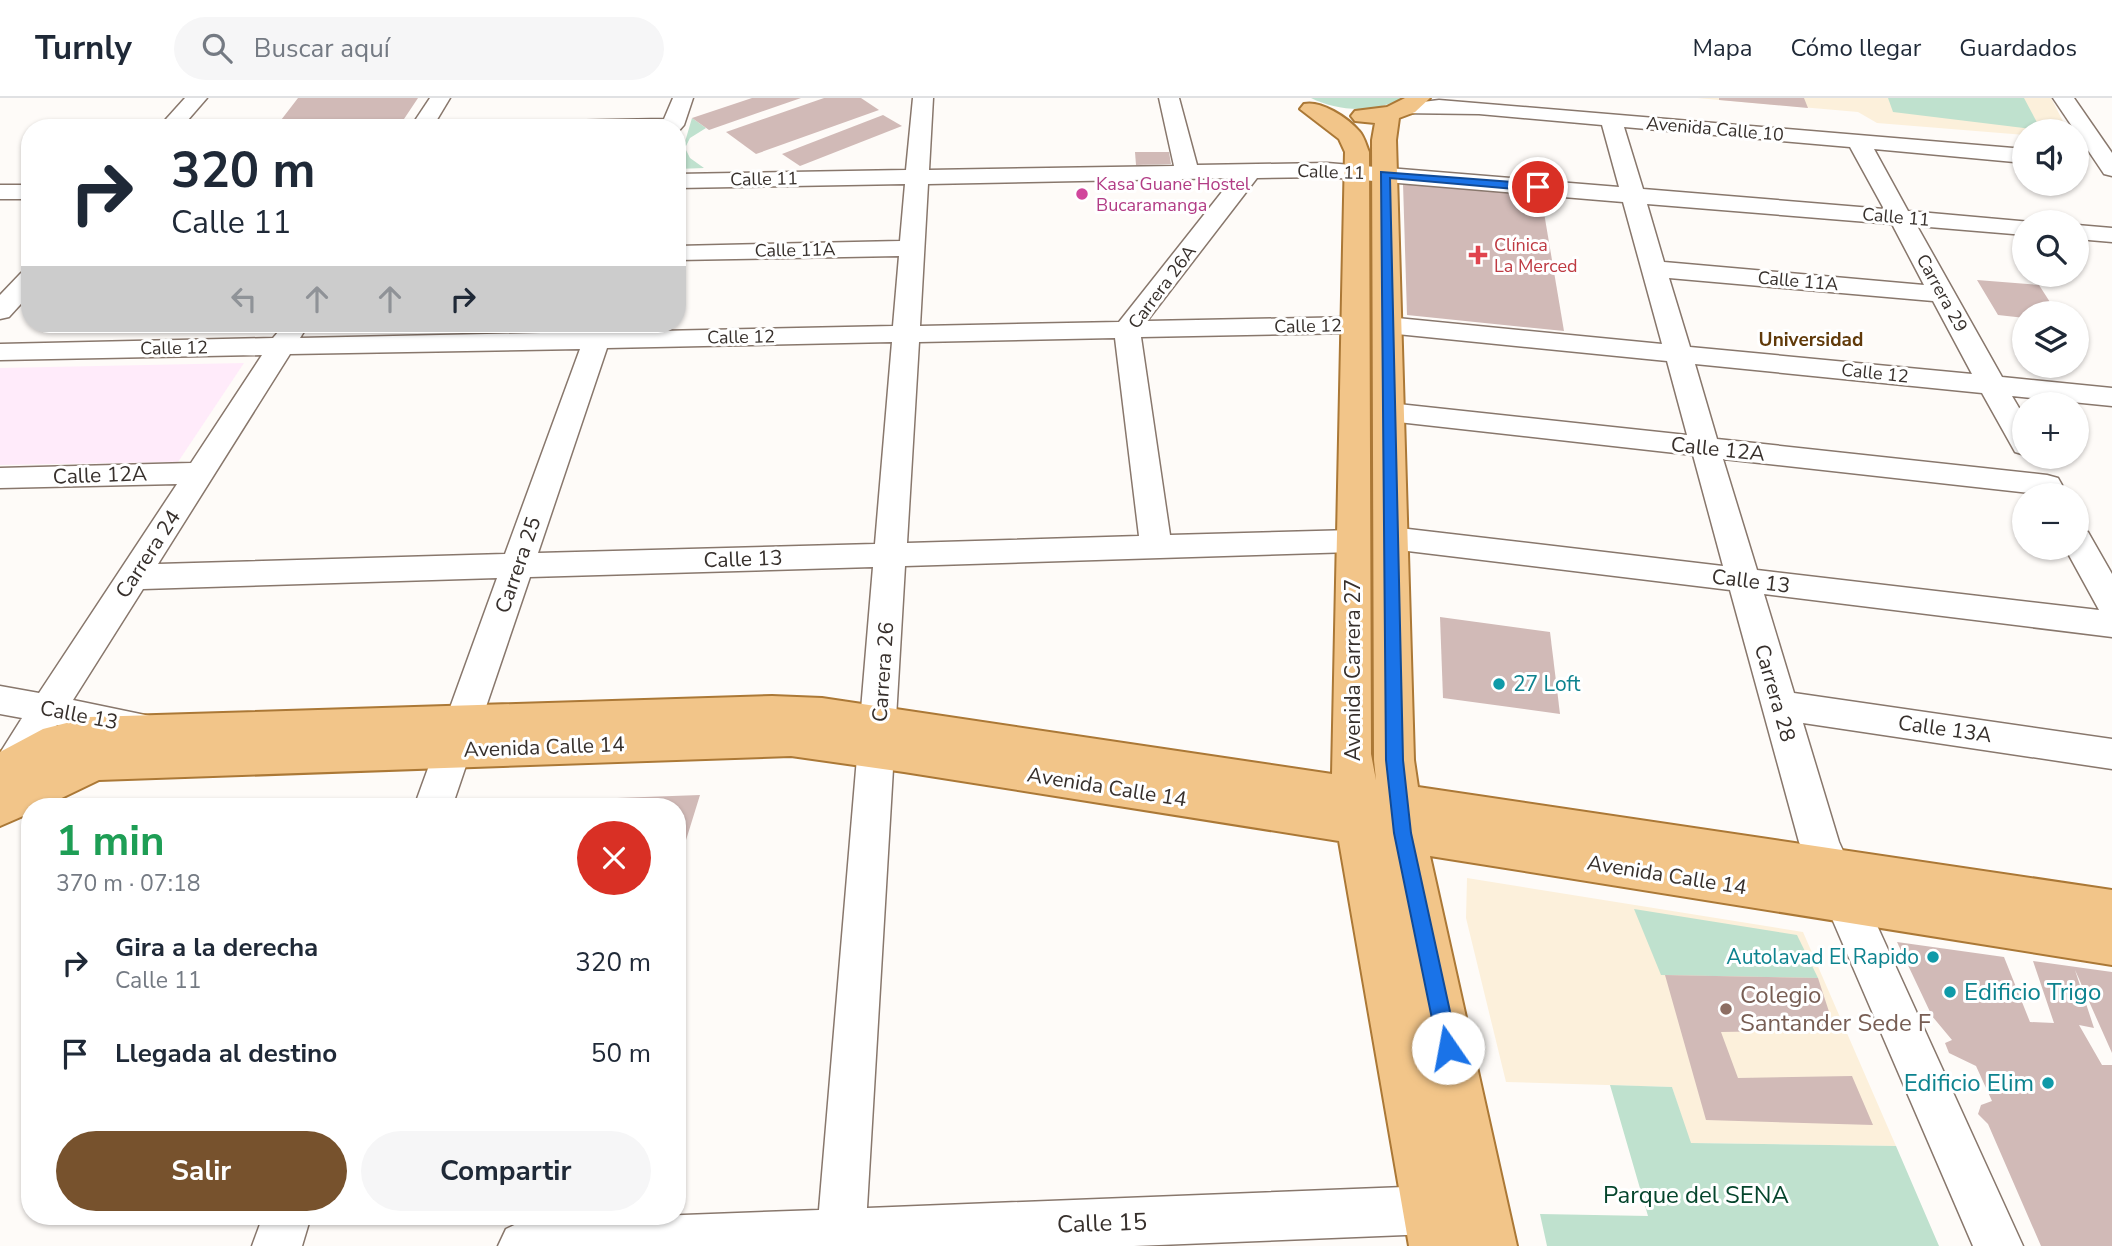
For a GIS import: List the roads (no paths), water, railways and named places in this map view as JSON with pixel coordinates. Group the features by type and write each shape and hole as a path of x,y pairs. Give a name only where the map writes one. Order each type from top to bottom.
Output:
{"main road":[{"path":"1302,103 1350,116 1404,107"},
{"name":"Avenida Carrera 27","path":"1302,103 1350,135 1371,174"},
{"name":"Avenida Carrera 27","path":"1404,107 1384,139 1371,174 1371,325 1353,541 1351,754 1378,814 1490,1246"},
{"name":"Avenida Carrera 27","path":"1371,325 1389,412 1391,538 1394,760 1378,814 1433,1228"},
{"name":"Avenida Calle 14","path":"104,747 158,730 791,740 878,737 1836,885 2112,944"},
{"name":"Avenida Calle 14","path":"104,747 458,736"},
{"path":"0,807 10,780 104,747"},
{"name":"Avenida Calle 14","path":"1836,885 2112,910"}],"street":[{"path":"177,119 197,98"},
{"path":"427,119 440,98"},
{"path":"675,119 683,98"},
{"name":"Carrera 26","path":"841,1240 923,98"},
{"path":"1169,98 1187,172"},
{"name":"Avenida Calle 10","path":"1506,98 2012,145"},
{"path":"2063,98 2109,156"},
{"path":"2086,98 2109,156"},
{"name":"Avenida Calle 10","path":"1404,107 1458,107 2012,155"},
{"name":"Carrera 28","path":"1611,120 1779,705 1836,885 1998,1246"},
{"name":"Carrera 29","path":"1858,141 2012,421"},
{"path":"2089,152 2109,156"},
{"path":"2089,159 2109,156"},
{"name":"Calle 11","path":"686,181 1251,171 1371,174 2012,227"},
{"name":"Carrera 26A","path":"1156,547 1127,329 1251,171"},
{"path":"0,192 21,192"},
{"path":"2089,233 2112,235"},
{"name":"Calle 11A","path":"686,253 913,248"},
{"name":"Calle 11A","path":"1654,269 1942,294"},
{"path":"0,311 21,288"},
{"name":"Calle 12","path":"686,332 906,333 1371,325 2112,397"},
{"name":"Calle 12","path":"0,352 288,335 495,333"},
{"name":"Carrera 25","path":"436,798 599,333"},
{"name":"Carrera 24","path":"10,780 48,709 288,335"},
{"name":"Calle 12A","path":"1389,412 1705,447 2012,485"},
{"name":"Calle 12A","path":"0,478 200,473"},
{"name":"Calle 13","path":"1391,538 2112,624"},
{"name":"Calle 13","path":"132,577 1353,541"},
{"path":"2088,560 2112,604"},
{"name":"Calle 13","path":"0,700 158,730"},
{"name":"Calle 13A","path":"1779,705 2112,754"},
{"path":"277,1246 284,1225"},
{"name":"Calle 15","path":"523,1246 1433,1228"}],"place":[{"name":"Kasa Guane Hostel Bucaramanga","path":"1082,194"},
{"name":"Clínica La Merced","path":"1478,255"},
{"name":"27 Loft","path":"1499,684"},
{"name":"Autolavad El Rapido","path":"1933,957"},
{"name":"Edificio Trigo","path":"1950,992"},
{"name":"Colegio Santander Sede F","path":"1726,1009"},
{"name":"Edificio Elim","path":"2048,1083"}],"district":[{"name":"Universidad","path":"1811,339"}],"park label":[{"name":"Parque del SENA","path":"1696,1195"}]}
